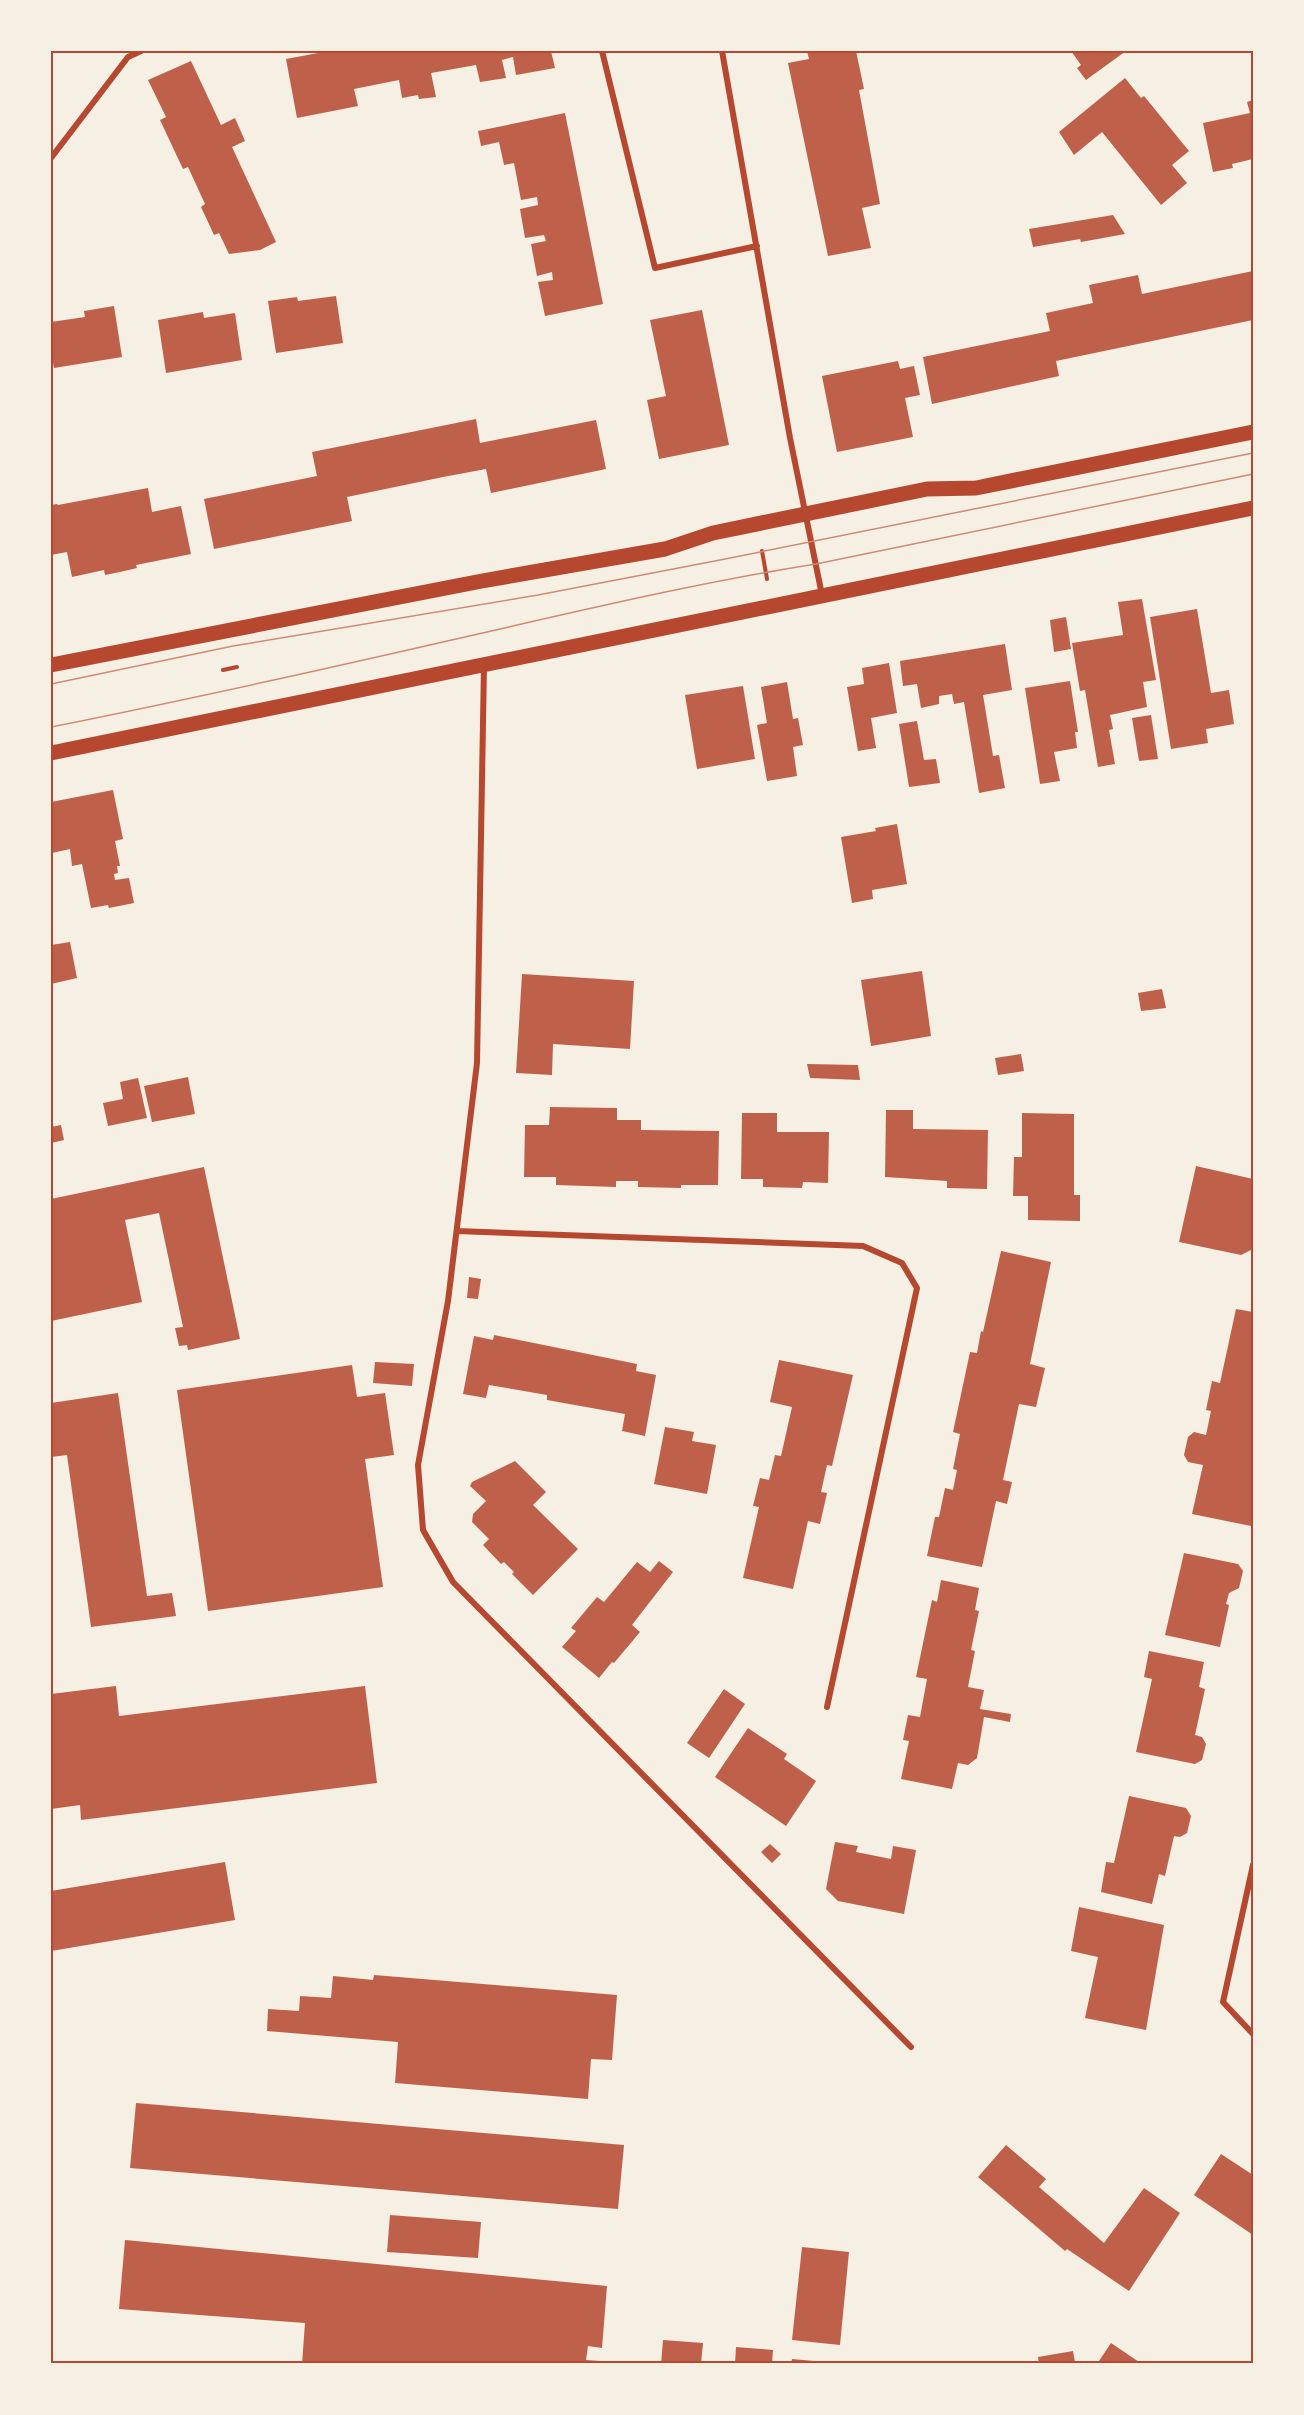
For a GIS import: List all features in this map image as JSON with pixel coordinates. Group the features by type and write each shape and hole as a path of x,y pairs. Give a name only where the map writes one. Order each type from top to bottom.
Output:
{"main road":[{"path":"51,665 482,581 665,549 713,533 927,489 976,488 1253,432"},
{"path":"51,753 1253,508"}],"street":[{"path":"51,158 128,57 141,51"},
{"path":"602,51 655,268 757,246"},
{"path":"722,51 790,438 822,595"},
{"path":"484,665 477,1063 448,1301 418,1465 423,1530 453,1582 911,2047"},
{"path":"457,1231 863,1246 902,1263 917,1288 827,1707"},
{"path":"1253,1865 1223,2002 1253,2034"}],"path":[{"path":"757,524 772,606"},
{"path":"222,670 237,667"}],"building":[{"path":"329,51 551,51 555,68 516,75 513,57 502,60 506,78 480,82 476,65 431,73 436,97 419,99 418,95 402,98 399,80 354,89 358,106 297,118 286,59"},
{"path":"807,51 856,51 864,89 859,90 880,204 862,208 871,248 828,256 788,63 809,59"},
{"path":"1071,51 1126,51 1086,80 1077,68 1081,65"},
{"path":"191,61 221,125 235,118 245,141 232,147 276,242 260,250 229,254 219,233 214,235 201,207 205,204 188,167 183,169 160,120 166,117 148,80"},
{"path":"1125,78 1141,98 1144,96 1189,151 1172,165 1187,183 1161,205 1102,132 1074,155 1059,132"},
{"path":"1253,100 1253,159 1232,164 1233,168 1213,172 1203,123 1250,113 1247,102"},
{"path":"565,113 603,304 545,316 538,282 553,280 552,272 537,276 531,244 546,241 544,235 525,238 520,209 538,205 537,197 521,200 514,163 504,165 499,142 481,146 478,131"},
{"path":"1113,215 1125,234 1033,247 1029,229"},
{"path":"1253,271 1253,320 1056,361 1059,376 932,404 923,357 1050,331 1046,313 1093,303 1089,285 1138,275 1142,294"},
{"path":"336,296 343,343 276,353 268,301 297,297 298,301"},
{"path":"114,306 122,357 54,368 51,351 51,322 85,317 84,311"},
{"path":"702,310 729,445 659,459 647,400 666,396 650,320"},
{"path":"203,312 204,318 235,313 242,360 166,373 158,320"},
{"path":"898,361 900,369 914,366 920,395 905,398 913,437 837,452 822,376"},
{"path":"476,419 480,443 596,420 606,469 491,493 486,469 443,477 347,497 352,521 214,549 204,499 317,476 312,452"},
{"path":"148,488 152,512 181,506 191,554 136,565 137,568 105,575 104,570 72,577 67,552 51,555 51,505"},
{"path":"1142,599 1156,680 1143,682 1147,707 1110,715 1113,729 1109,730 1115,764 1098,767 1085,690 1080,691 1072,643 1123,635 1118,602"},
{"path":"1197,609 1211,693 1229,690 1234,724 1206,729 1208,743 1171,749 1150,617"},
{"path":"1066,617 1071,649 1054,652 1050,620"},
{"path":"1005,644 1012,690 983,695 993,756 999,755 1005,788 979,793 964,702 954,704 952,694 939,696 939,704 921,708 917,684 903,686 900,661"},
{"path":"889,663 897,713 871,718 876,748 858,751 847,687 864,684 862,668"},
{"path":"1070,681 1078,732 1075,732 1077,748 1054,752 1060,781 1040,784 1025,688"},
{"path":"787,682 793,719 798,718 803,745 793,747 797,776 767,781 757,725 767,723 761,687"},
{"path":"743,686 755,759 697,769 685,695"},
{"path":"1151,715 1158,759 1139,761 1132,718"},
{"path":"917,721 924,760 936,759 940,783 909,787 899,724"},
{"path":"113,790 123,839 115,841 120,866 117,866 118,873 114,874 115,880 129,878 134,903 109,908 108,905 91,908 82,864 72,866 70,849 52,853 51,802"},
{"path":"897,824 907,884 872,890 873,899 852,903 841,837 876,831 875,828"},
{"path":"70,942 77,978 51,984 51,945"},
{"path":"922,971 931,1036 871,1046 861,980"},
{"path":"522,974 634,981 630,1049 553,1044 552,1075 516,1073"},
{"path":"1162,989 1166,1008 1141,1011 1138,993"},
{"path":"1021,1054 1024,1071 998,1075 995,1058"},
{"path":"807,1064 858,1065 860,1080 810,1078"},
{"path":"188,1077 195,1114 152,1122 144,1086"},
{"path":"138,1078 147,1118 108,1126 103,1103 123,1099 120,1082"},
{"path":"550,1107 617,1108 617,1120 641,1120 641,1130 719,1131 718,1185 681,1185 681,1188 638,1187 638,1181 616,1181 616,1187 556,1185 556,1177 524,1177 525,1125 549,1125"},
{"path":"886,1110 913,1110 913,1129 988,1130 987,1189 947,1188 947,1181 885,1177"},
{"path":"742,1113 777,1113 777,1132 829,1132 828,1183 803,1182 802,1188 763,1187 763,1179 741,1179"},
{"path":"1022,1113 1074,1114 1074,1195 1080,1195 1080,1221 1028,1220 1028,1196 1013,1196 1014,1157 1022,1157"},
{"path":"61,1125 64,1140 51,1143 51,1127"},
{"path":"1196,1166 1253,1179 1253,1249 1241,1255 1179,1242"},
{"path":"204,1167 240,1339 188,1350 187,1345 179,1346 175,1328 183,1327 159,1213 125,1220 142,1302 51,1321 51,1199"},
{"path":"1001,1251 1051,1262 1030,1364 1045,1368 1036,1407 1019,1404 1003,1480 1012,1482 1007,1504 996,1501 982,1567 927,1556 935,1517 939,1517 945,1488 953,1490 957,1470 953,1469 960,1434 953,1432 970,1352 977,1353"},
{"path":"469,1277 481,1279 478,1299 467,1298"},
{"path":"1236,1309 1253,1312 1253,1518 1251,1526 1192,1514 1203,1465 1188,1462 1184,1455 1188,1437 1194,1432 1206,1435 1211,1411 1206,1410 1212,1381 1220,1383"},
{"path":"494,1335 637,1364 636,1371 656,1375 645,1436 622,1431 625,1414 547,1400 547,1395 489,1385 486,1398 463,1394 474,1336 493,1340"},
{"path":"779,1360 853,1375 832,1466 827,1465 821,1492 827,1493 820,1524 808,1521 793,1589 743,1578 759,1507 753,1506 760,1478 769,1480 775,1455 781,1456 792,1407 770,1402"},
{"path":"375,1362 414,1364 412,1386 373,1383"},
{"path":"352,1365 357,1397 385,1393 394,1455 365,1459 383,1587 208,1611 177,1390"},
{"path":"118,1393 147,1596 172,1593 176,1616 91,1627 67,1455 51,1457 51,1403"},
{"path":"665,1427 694,1432 692,1441 716,1445 707,1494 654,1484"},
{"path":"515,1461 546,1492 533,1505 578,1549 533,1595 512,1574 514,1572 504,1562 501,1564 483,1545 489,1539 472,1522 473,1514 486,1501 470,1486 472,1482"},
{"path":"1184,1553 1238,1564 1243,1571 1239,1588 1229,1593 1226,1604 1229,1605 1220,1647 1165,1635"},
{"path":"659,1561 673,1572 632,1625 640,1632 599,1678 562,1647 576,1631 571,1628 597,1597 604,1602 637,1562 650,1572"},
{"path":"941,1580 979,1588 975,1610 979,1611 971,1650 975,1651 968,1687 984,1690 980,1709 1011,1714 1010,1722 984,1717 977,1758 968,1765 958,1763 952,1789 901,1779 909,1741 903,1740 908,1715 920,1717 927,1679 916,1677 932,1600 937,1602"},
{"path":"1149,1651 1204,1662 1199,1687 1205,1689 1195,1735 1202,1737 1206,1744 1202,1760 1195,1764 1136,1752 1152,1679 1144,1677"},
{"path":"116,1686 119,1716 365,1686 377,1783 81,1820 80,1805 51,1809 51,1694"},
{"path":"724,1689 745,1704 709,1758 687,1743"},
{"path":"748,1728 787,1754 784,1759 816,1781 786,1826 715,1777"},
{"path":"1129,1796 1186,1808 1191,1816 1187,1833 1180,1837 1174,1836 1165,1876 1159,1874 1152,1904 1101,1892 1106,1862 1114,1863"},
{"path":"835,1842 858,1846 856,1852 891,1859 893,1846 916,1850 904,1914 838,1901 826,1889"},
{"path":"770,1844 781,1854 772,1863 761,1852"},
{"path":"225,1862 235,1920 51,1951 51,1891"},
{"path":"1079,1907 1164,1925 1146,2030 1085,2018 1098,1957 1071,1951"},
{"path":"374,1975 617,1995 612,2060 591,2059 588,2099 395,2083 398,2042 267,2031 268,2009 299,2011 300,1996 331,1998 333,1976 373,1980"},
{"path":"136,2103 624,2145 618,2209 130,2168"},
{"path":"1006,2145 1046,2179 1039,2187 1104,2243 1144,2188 1180,2213 1129,2291 1067,2249 1065,2251 978,2177"},
{"path":"1221,2154 1253,2175 1253,2235 1194,2195"},
{"path":"390,2215 481,2222 478,2258 387,2252"},
{"path":"125,2240 607,2286 602,2348 588,2346 586,2360 601,2361 601,2364 302,2364 305,2323 119,2309"},
{"path":"802,2247 849,2252 840,2345 792,2340"},
{"path":"663,2340 703,2343 701,2364 661,2364"},
{"path":"1111,2343 1142,2364 1097,2364"},
{"path":"736,2347 773,2350 772,2364 735,2364"},
{"path":"1073,2351 1075,2362 1078,2364 1039,2364 1038,2357"},
{"path":"792,2359 814,2361 814,2364 791,2364"}],"tram line":[{"path":"51,684 233,646 538,595 1253,453"},
{"path":"51,727 680,589 816,564 1253,474"}]}
